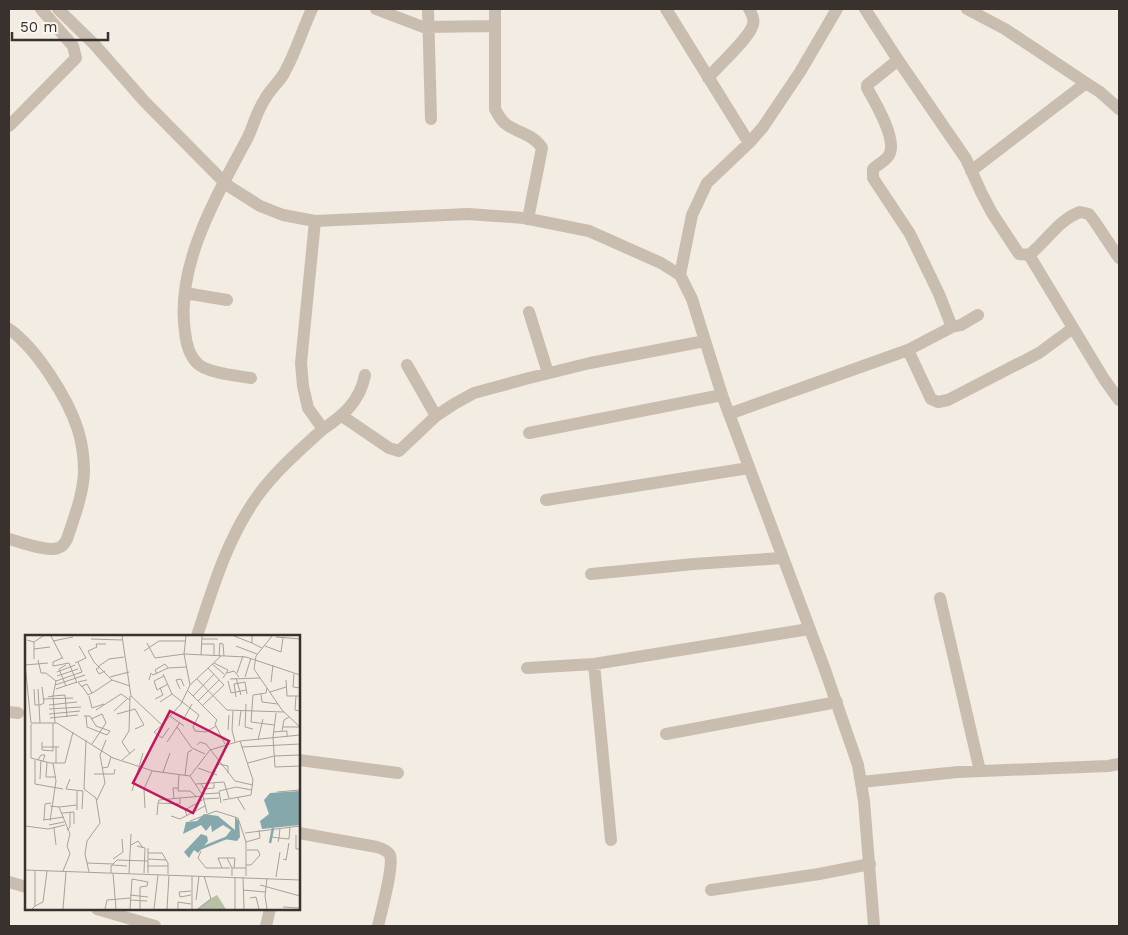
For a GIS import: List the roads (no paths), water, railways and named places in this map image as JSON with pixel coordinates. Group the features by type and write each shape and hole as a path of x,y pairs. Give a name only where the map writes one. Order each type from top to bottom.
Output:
{"street":[{"path":"9,126 76,58 73,46 41,9"},
{"path":"58,9 94,44 146,102 230,188 260,206 283,215 315,221 468,214 528,219 589,231 661,263 680,275 692,299 722,395 837,702 858,765 864,801 874,926"},
{"path":"251,378 206,369 197,363 186,340 182,307 184,293 196,248 214,200 249,135 258,112 284,74 312,9"},
{"path":"376,9 423,27 495,26"},
{"path":"428,9 432,119"},
{"path":"494,9 494,109 506,125 532,138 542,148 528,219"},
{"path":"666,9 749,143"},
{"path":"708,78 753,26 753,18 749,9"},
{"path":"680,275 692,215 707,182 749,143 763,127 800,72 837,9"},
{"path":"866,9 898,60 966,159 988,206 1015,250 1019,254 1029,255"},
{"path":"967,9 1005,29 1100,92 1119,109"},
{"path":"898,60 867,85 887,127 891,145 887,158 873,168 873,178 910,234 939,294 952,327"},
{"path":"971,171 1086,83"},
{"path":"1029,255 1054,230 1074,214 1080,212 1089,214 1119,258"},
{"path":"315,221 301,363 303,386 308,408 323,429"},
{"path":"1029,255 1119,400"},
{"path":"184,293 227,300"},
{"path":"529,312 548,373"},
{"path":"729,414 908,350 952,327 961,326 978,315"},
{"path":"908,350 931,399 938,402 948,400 1039,354 1073,328"},
{"path":"9,330 32,350 70,410 83,451 84,472 82,491 67,539 63,545 58,548 52,548 9,539"},
{"path":"342,416 389,448 399,451 436,416 474,393 548,373 705,340"},
{"path":"407,365 436,416"},
{"path":"196,635 227,549 242,519 260,492 295,455 323,429 342,416 354,402 363,387 365,375"},
{"path":"529,433 722,395"},
{"path":"546,500 749,468"},
{"path":"591,574 782,558"},
{"path":"940,598 980,771"},
{"path":"527,668 594,664 810,629"},
{"path":"594,664 611,840"},
{"path":"666,734 837,702"},
{"path":"300,760 398,774"},
{"path":"861,782 958,772 1119,764"},
{"path":"300,833 387,850 390,856 390,868 378,926"},
{"path":"711,890 819,874 870,864"},
{"path":"9,882 25,887"},
{"path":"100,910 154,926"},
{"path":"266,926 270,910"}]}
